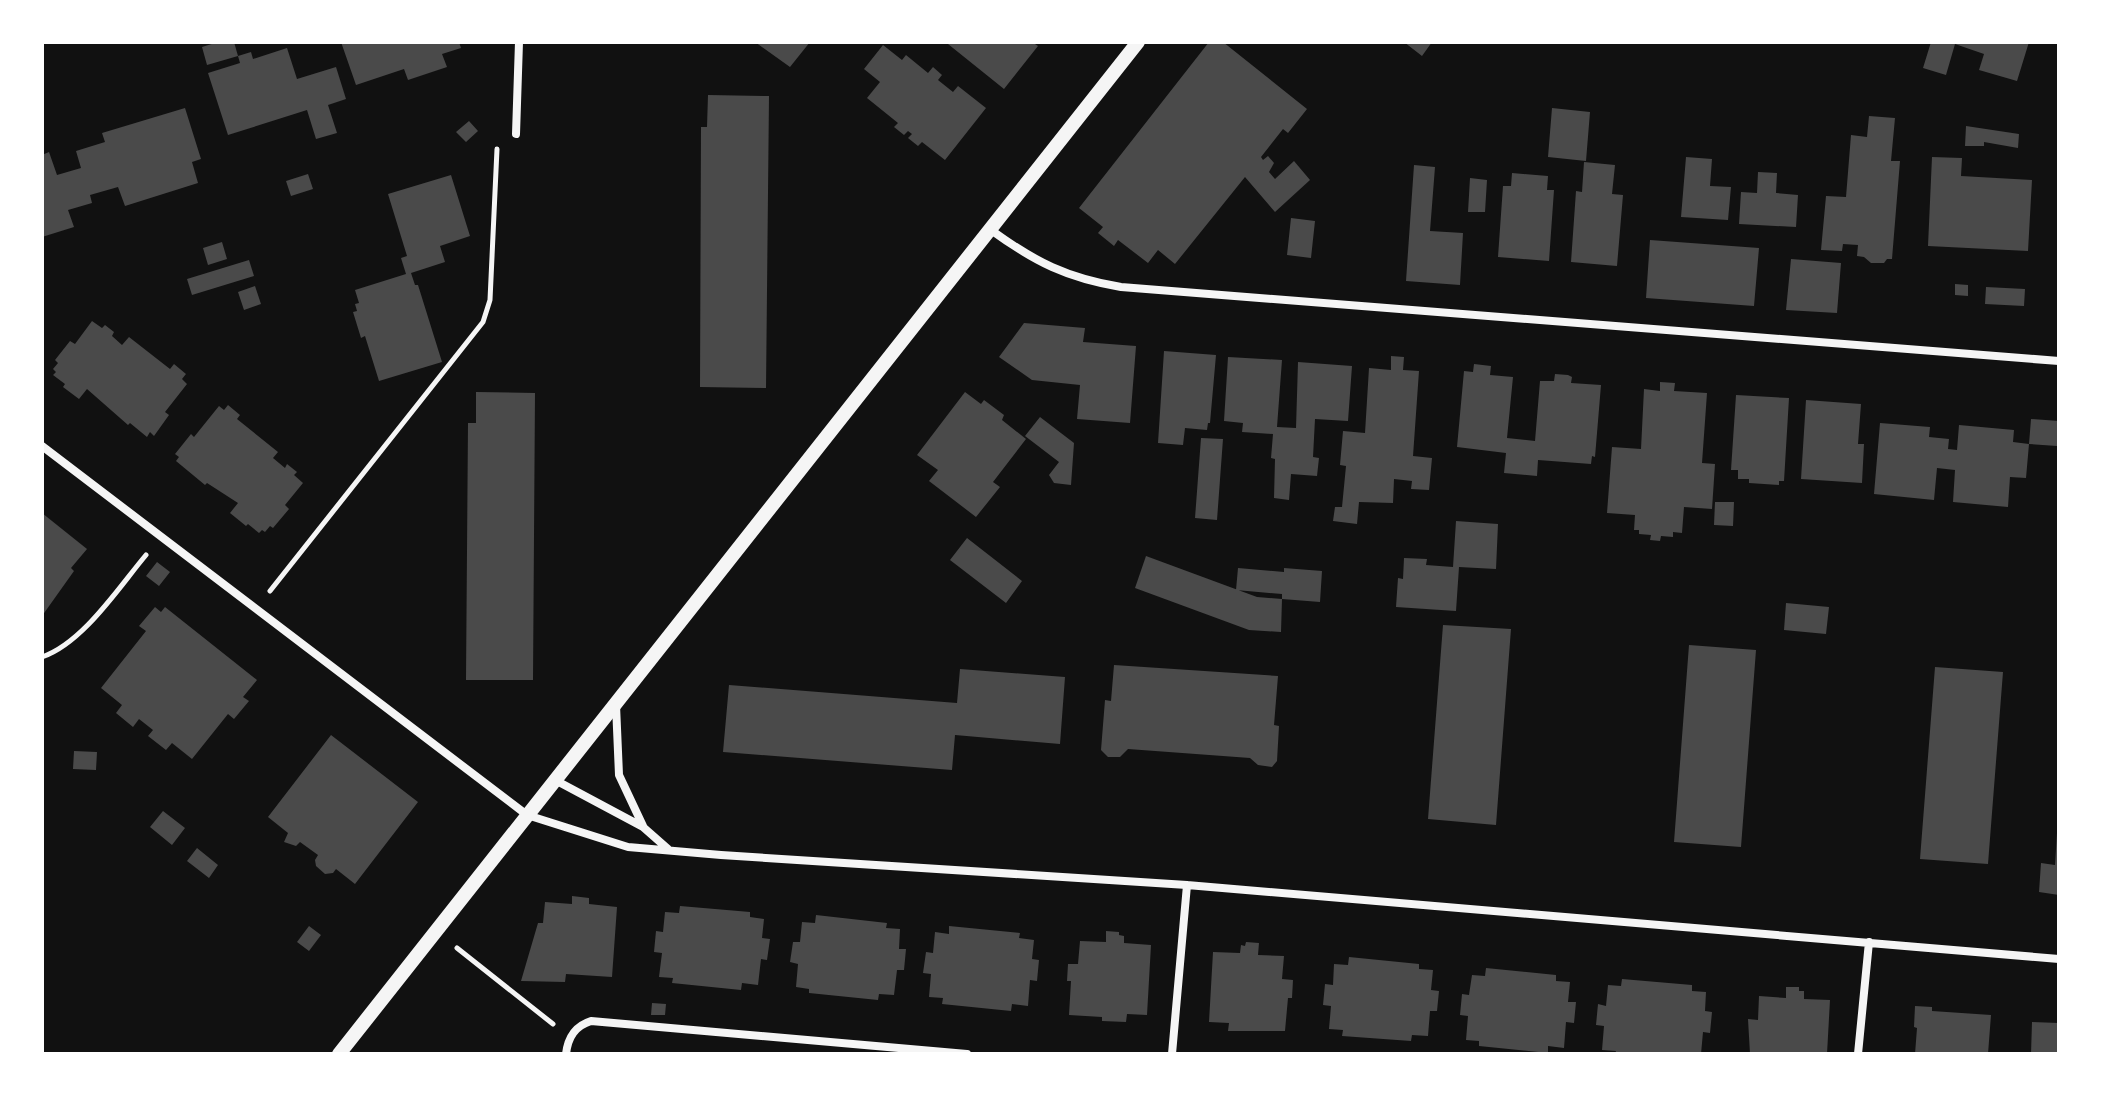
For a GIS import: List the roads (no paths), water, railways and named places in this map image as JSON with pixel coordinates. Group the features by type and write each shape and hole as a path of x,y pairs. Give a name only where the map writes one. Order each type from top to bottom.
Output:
{"street":[{"path":"516,134 519,42"},
{"path":"339,1054 1138,42"},
{"path":"991,230 1027,256 1052,269 1075,278 1121,287 2059,361"},
{"path":"42,446 527,815 628,847 1187,885 2059,959"},
{"path":"616,703 619,775 643,827"},
{"path":"555,780 643,827 668,849"},
{"path":"1172,1054 1187,885"},
{"path":"1858,1054 1869,942"},
{"path":"566,1054 569,1037 581,1024 591,1021 967,1054"}]}
